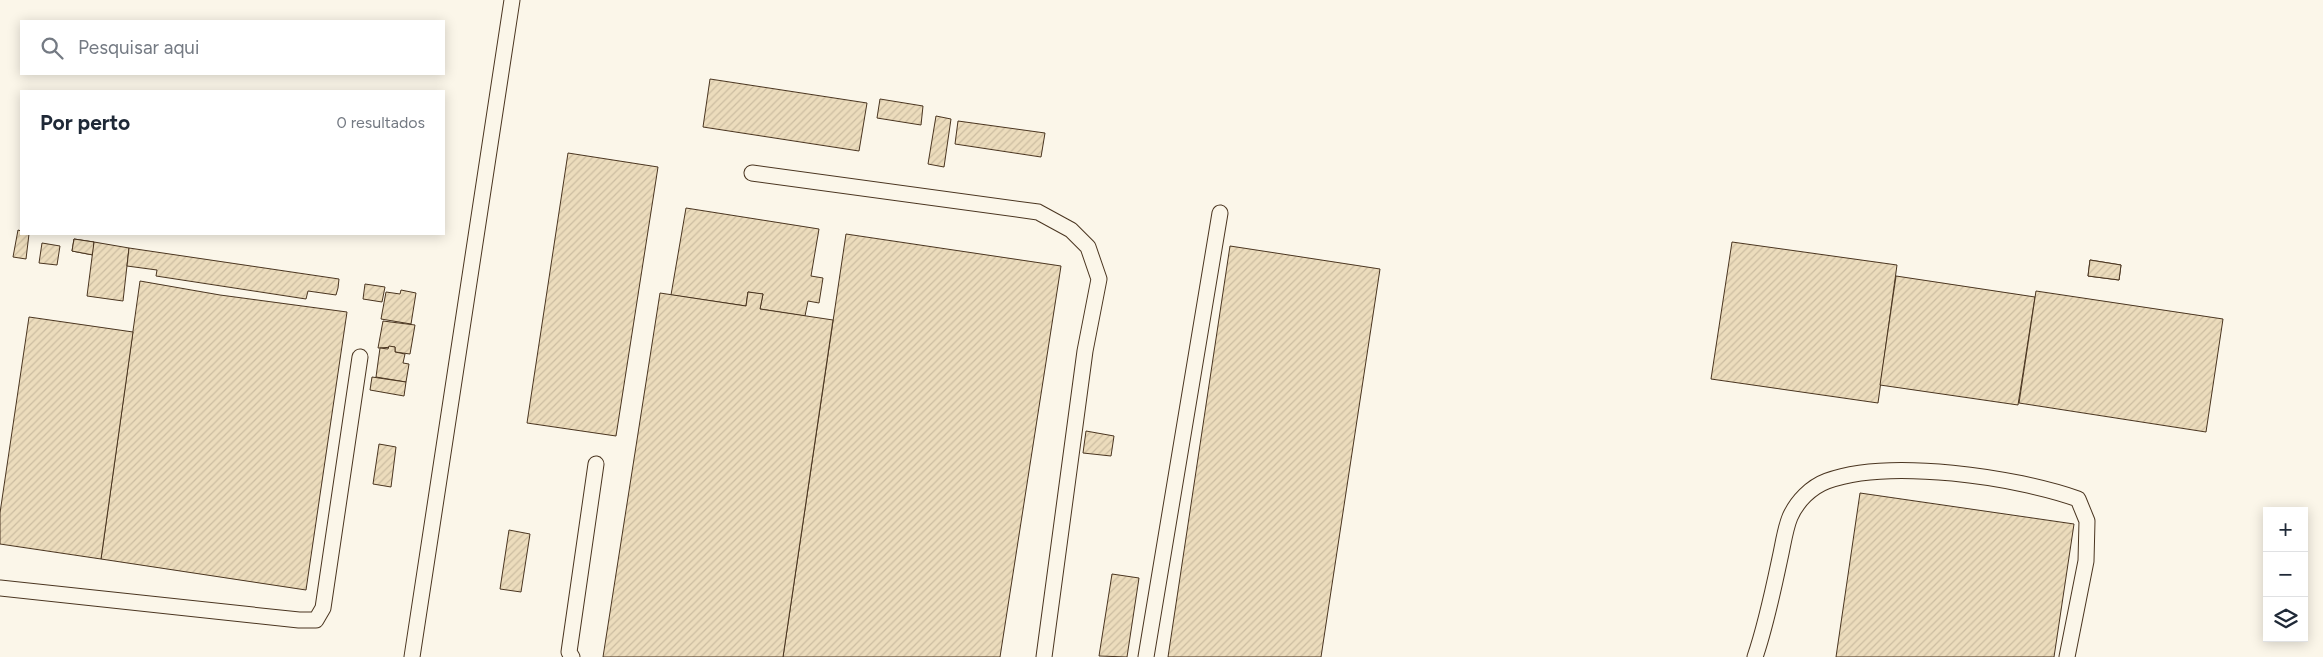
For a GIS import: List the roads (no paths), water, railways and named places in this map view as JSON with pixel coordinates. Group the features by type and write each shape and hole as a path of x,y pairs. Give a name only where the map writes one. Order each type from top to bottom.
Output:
{"lane":[{"path":"412,657 512,0"},
{"path":"752,173 1038,212 1071,230 1088,246 1099,279 1085,351 1044,657"},
{"path":"1146,657 1220,213"},
{"path":"0,588 300,620 316,620 323,608 360,357"},
{"path":"572,657 568,652 596,464"},
{"path":"1755,657 1790,518 1804,495 1826,482 1854,473 1901,471 1996,478 2054,491 2078,499 2087,522 2086,561 2067,657"}]}
